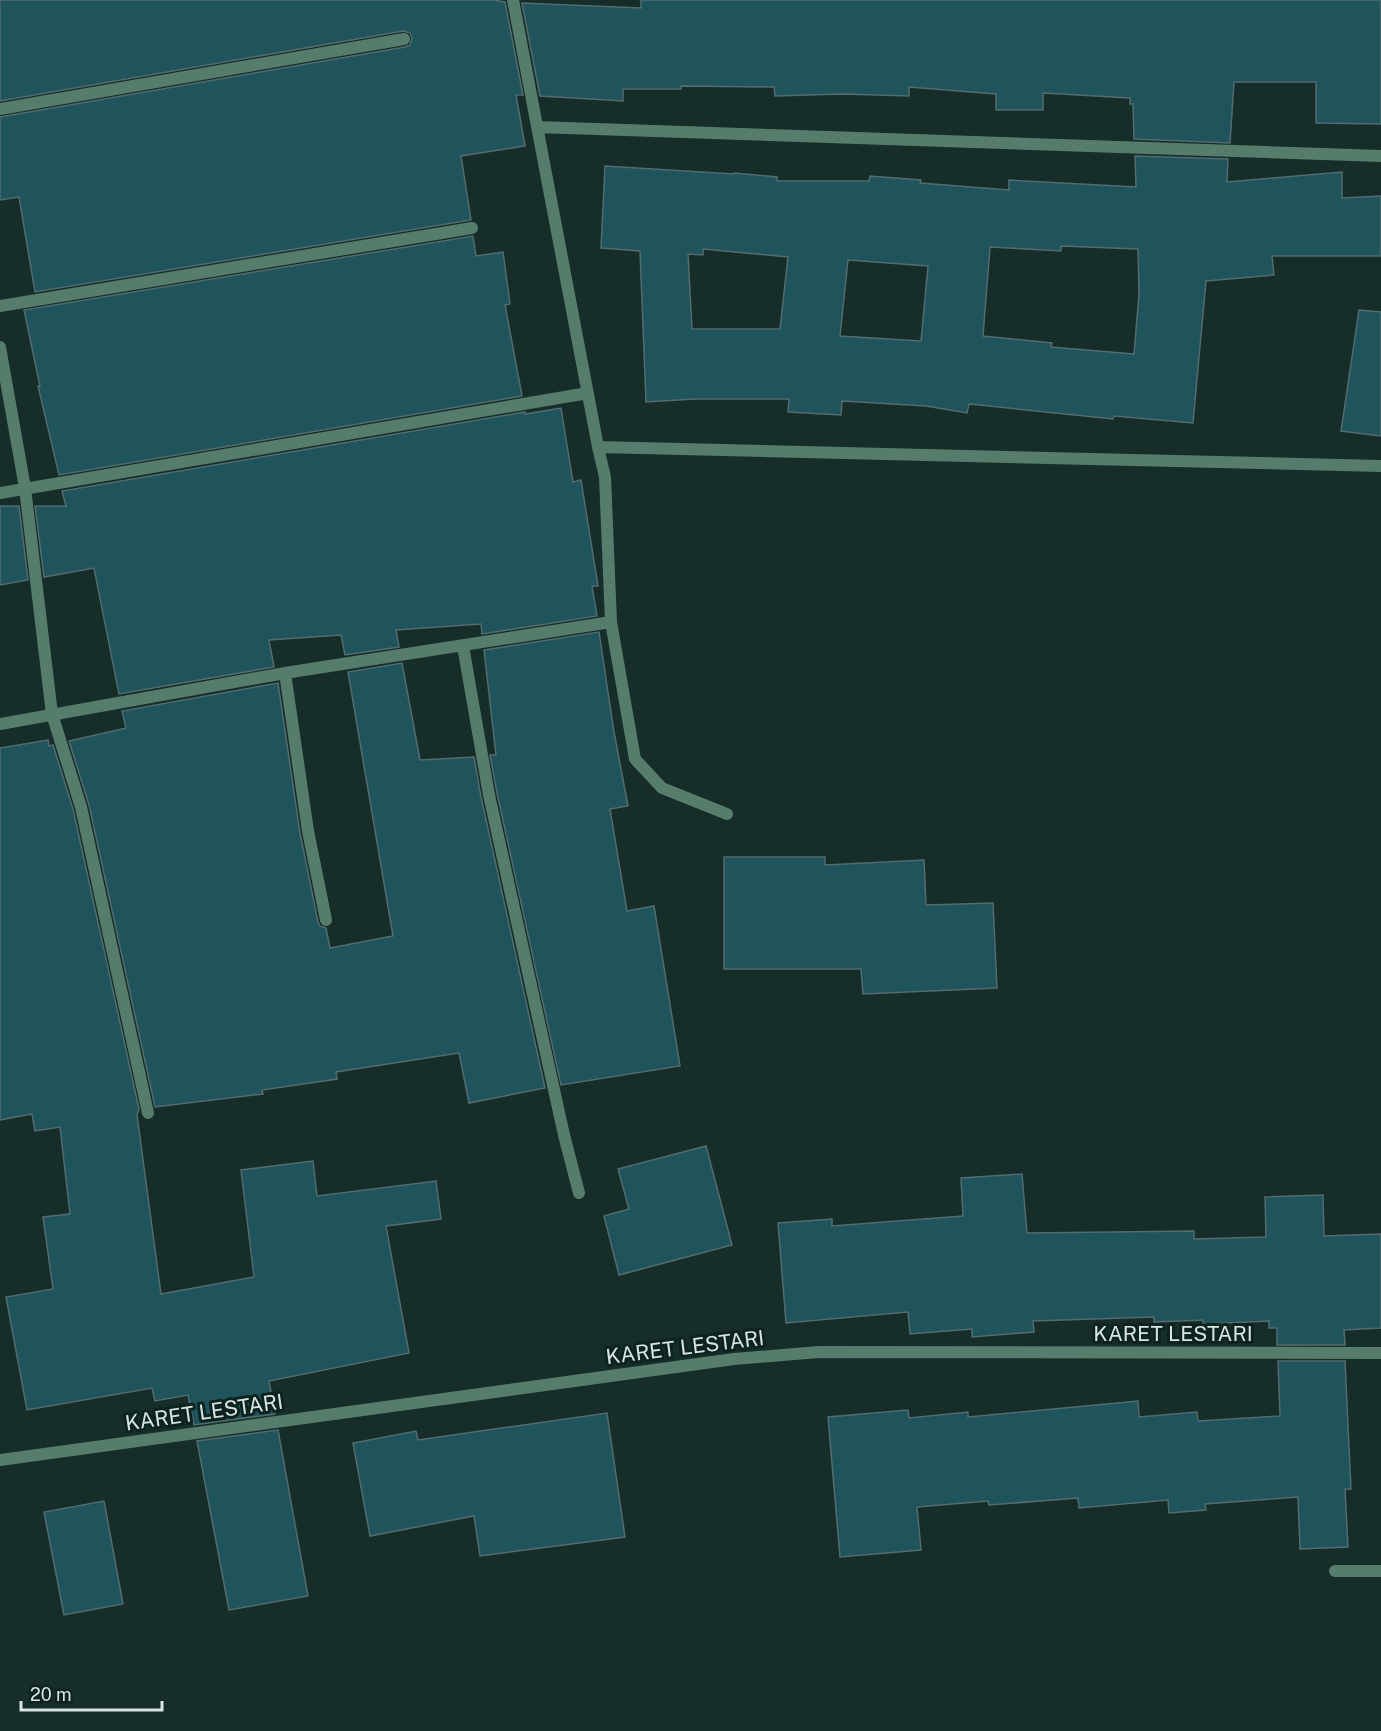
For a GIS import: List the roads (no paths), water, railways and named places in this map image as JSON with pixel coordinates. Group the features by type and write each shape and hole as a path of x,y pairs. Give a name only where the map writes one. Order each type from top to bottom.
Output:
{"street":[{"path":"513,0 597,447 605,477 611,622 635,759 662,788 727,814"},
{"path":"0,109 404,39"},
{"path":"537,127 1381,156"},
{"path":"0,306 472,228"},
{"path":"0,347 25,488 52,714 81,807 148,1113"},
{"path":"0,493 588,393"},
{"path":"597,447 1381,466"},
{"path":"0,724 285,673 611,622"},
{"path":"463,646 489,795 564,1135 579,1193"},
{"path":"285,673 308,831 326,920"},
{"name":"KARET LESTARI","path":"0,1460 734,1359 808,1353 1381,1353"},
{"path":"1335,1571 1381,1571"}]}
